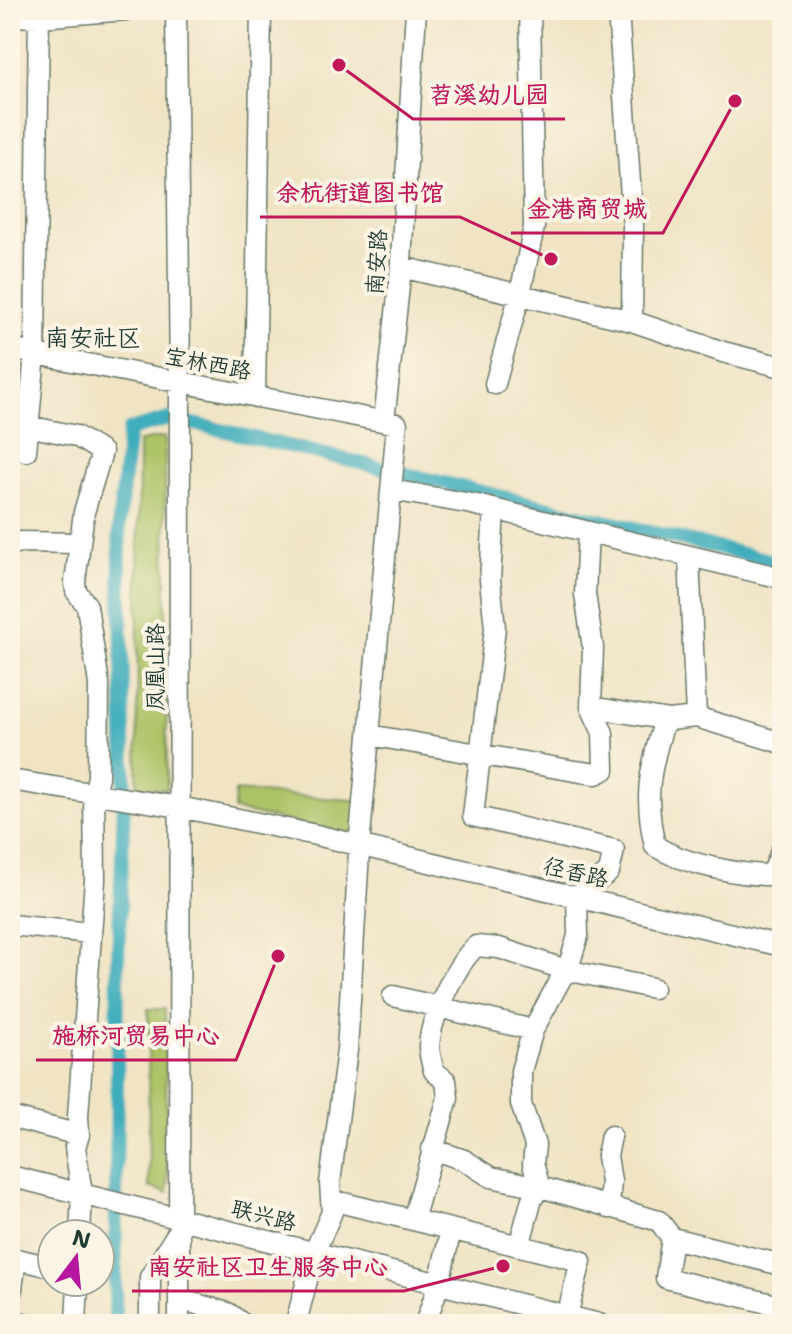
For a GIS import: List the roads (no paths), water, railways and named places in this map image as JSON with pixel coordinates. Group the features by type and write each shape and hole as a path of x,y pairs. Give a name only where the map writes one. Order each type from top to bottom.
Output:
{"street":[{"path":"10,16 126,10"},
{"name":"凤凰山路","path":"176,10 180,382 179,1324"},
{"path":"255,397 261,10"},
{"name":"南安路","path":"297,1319 314,1253 332,1212 330,1183 347,1050 359,845 394,459 391,423 416,10"},
{"path":"495,384 520,294 534,227 530,10"},
{"path":"618,10 633,225 632,321"},
{"path":"10,443 26,451 35,354 39,14"},
{"path":"401,267 632,321 723,352 782,367"},
{"name":"宝林西路","path":"10,349 391,423"},
{"path":"28,426 76,436 102,452 78,543 76,591 87,606 99,684 100,794 79,1135 75,1147 85,1195 82,1218"},
{"path":"392,486 782,578"},
{"path":"494,510 490,580 495,628 473,816 614,850 609,872 577,897 578,936 566,970 533,1030 521,1071 521,1104 535,1145 533,1164 540,1187"},
{"path":"369,735 596,774 604,770 603,733 591,707 593,648 585,594 588,532"},
{"path":"10,545 20,542 78,543"},
{"path":"689,556 696,717"},
{"path":"591,707 669,720 696,717 782,743"},
{"path":"669,720 663,726 649,774 650,824 655,846 672,857 756,875 772,875 782,849"},
{"name":"径香路","path":"10,780 179,807 359,845 782,946"},
{"path":"10,925 91,933"},
{"path":"413,1220 448,1098 446,1081 434,1071 429,1046 444,991 464,957 476,946 499,948 566,970 653,988"},
{"path":"393,996 533,1030"},
{"path":"10,1117 79,1135"},
{"path":"609,1208 611,1181 607,1156 611,1136"},
{"path":"432,1149 464,1160 491,1177 540,1187 659,1221 672,1238 782,1265"},
{"name":"联兴路","path":"10,1176 147,1211 178,1225 314,1253 599,1324"},
{"path":"519,1246 532,1199 540,1187"},
{"path":"331,1200 581,1261 567,1316"},
{"path":"150,1324 150,1277 178,1225"},
{"path":"425,1324 439,1284 451,1229"},
{"path":"672,1238 666,1278 782,1305"},
{"path":"10,1303 13,1259 36,1264"},
{"path":"76,1324 77,1298"},
{"path":"179,1299 228,1313 243,1324"},
{"path":"10,1320 27,1324"}],"waterway":[{"path":"115,1324 118,959 125,777 119,522 129,430 169,419 204,426 782,563"}],"place":[{"name":"苕溪幼儿园","path":"339,65"},
{"name":"金港商贸城","path":"735,101"},
{"name":"余杭街道图书馆","path":"551,259"},
{"name":"施桥河贸易中心","path":"278,956"},
{"name":"南安社区卫生服务中心","path":"503,1266"}],"district":[{"name":"南安社区","path":"93,338"}]}
